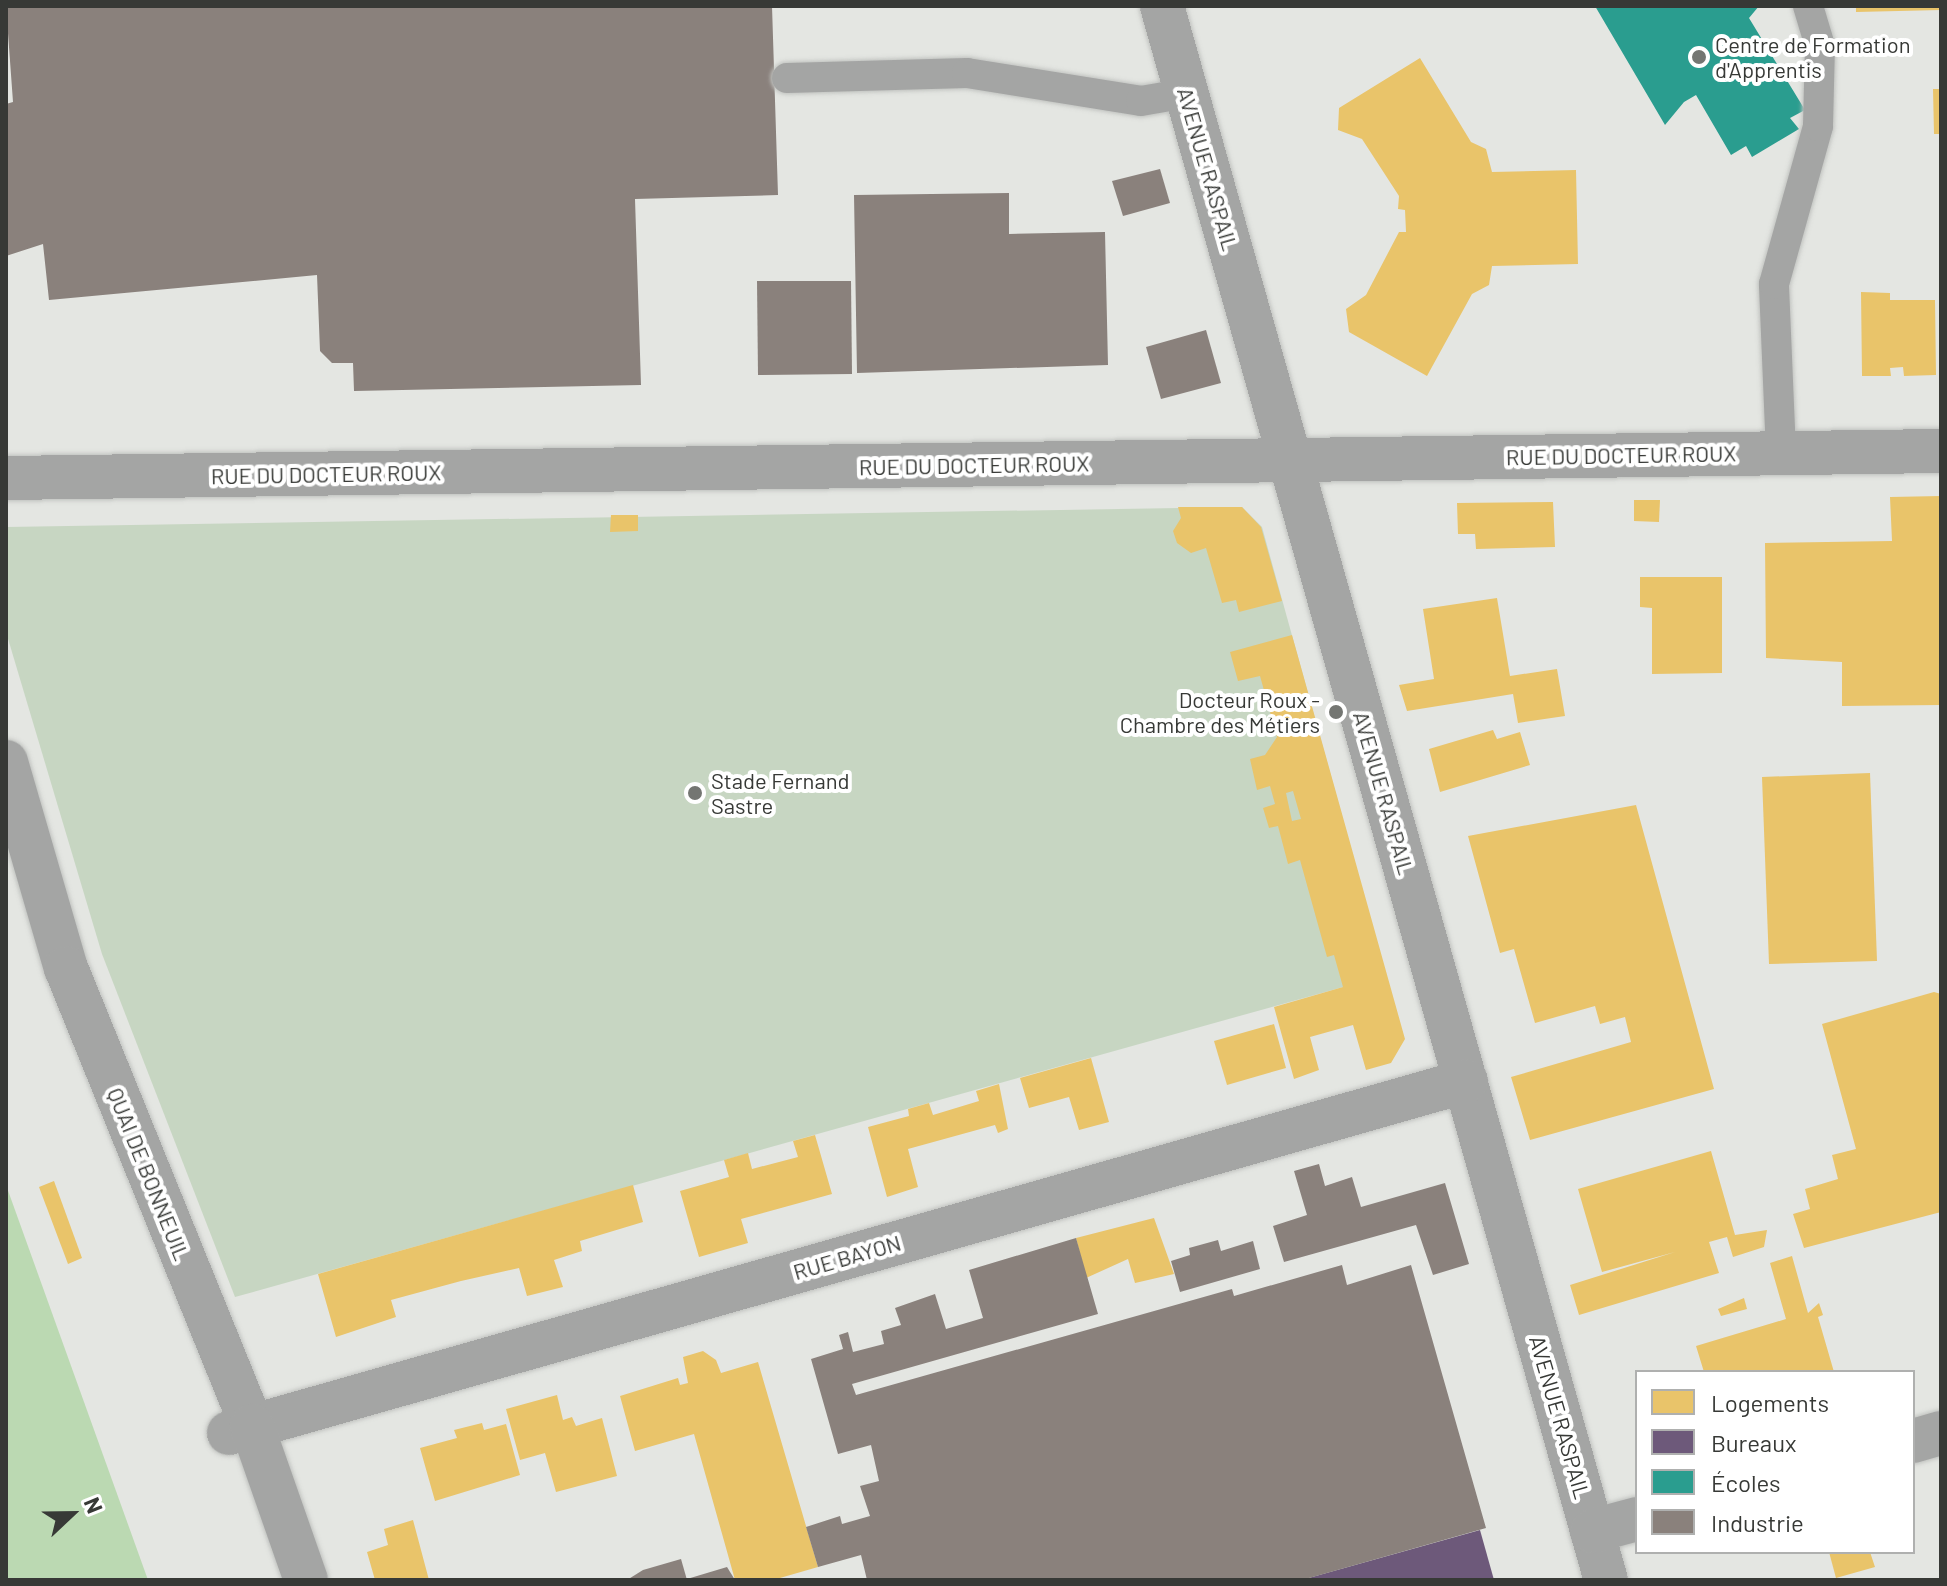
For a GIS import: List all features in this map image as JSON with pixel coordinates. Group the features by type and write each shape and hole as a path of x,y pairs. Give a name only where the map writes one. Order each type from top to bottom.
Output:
{"street":[{"name":"AVENUE RASPAIL","path":"1162,6 1606,1580"},
{"name":"RUE DU DOCTEUR ROUX","path":"6,478 1941,451"},
{"name":"QUAI DE BONNEUIL","path":"6,762 66,968 240,1430 306,1580"},
{"name":"RUE BAYON","path":"240,1430 1466,1081"},
{"path":"1915,1440 1941,1433"},
{"path":"1592,1531 1635,1520"}],"lane":[{"path":"1781,453 1774,284 1818,126 1820,46 1808,6"},
{"path":"787,78 967,73 1141,101 1187,93"}],"shaded area":[{"name":"Stade Fernand Sastre","path":"1242,507 1262,527 1386,975 235,1297 102,954 6,632 6,527"},
{"path":"6,1185 148,1580 6,1580"}],"building: Logements":[{"path":"1856,6 1941,6 1941,10 1856,12"},
{"path":"1420,58 1471,142 1486,149 1492,172 1576,170 1578,264 1492,266 1489,285 1472,294 1427,376 1349,332 1346,309 1366,295 1399,232 1406,232 1405,210 1398,209 1399,196 1362,139 1338,130 1339,108"},
{"path":"1933,89 1941,89 1941,134 1934,134"},
{"path":"1861,292 1890,293 1890,300 1935,300 1936,375 1904,376 1903,367 1890,368 1891,376 1862,376"},
{"path":"1941,496 1941,705 1842,706 1842,662 1766,658 1765,543 1892,541 1890,497"},
{"path":"1634,500 1660,500 1659,522 1634,521"},
{"path":"1553,502 1555,547 1476,549 1475,534 1458,534 1457,503"},
{"path":"1178,507 1242,507 1261,527 1282,601 1239,612 1236,600 1222,603 1206,548 1191,553 1177,543 1173,531 1181,518"},
{"path":"611,515 638,515 638,531 610,532"},
{"path":"1640,577 1722,577 1722,673 1652,674 1652,608 1640,607"},
{"path":"1497,598 1510,676 1557,669 1565,716 1518,723 1513,694 1407,711 1399,685 1434,679 1423,609"},
{"path":"1292,635 1405,1039 1391,1063 1366,1070 1353,1025 1310,1037 1319,1070 1294,1079 1274,1007 1343,987 1334,955 1327,957 1300,860 1288,864 1278,826 1269,828 1263,808 1275,804 1270,786 1257,790 1250,759 1265,755 1277,737 1260,676 1238,681 1230,652","holes":["1293,791 1301,819 1292,821 1286,793"]},
{"path":"1493,730 1497,739 1520,732 1530,765 1440,792 1429,749"},
{"path":"1870,773 1877,961 1769,964 1762,777"},
{"path":"1636,805 1714,1089 1530,1140 1511,1077 1631,1042 1625,1017 1600,1024 1595,1006 1535,1023 1514,949 1500,953 1468,836"},
{"path":"1934,992 1941,994 1941,1212 1804,1248 1793,1214 1810,1209 1805,1189 1838,1179 1832,1155 1856,1149 1822,1024"},
{"path":"1274,1024 1286,1068 1227,1085 1214,1041"},
{"path":"1091,1058 1109,1122 1079,1130 1069,1097 1029,1108 1020,1078"},
{"path":"999,1084 1008,1129 998,1133 995,1125 908,1149 918,1187 887,1197 868,1127 909,1116 908,1109 929,1103 933,1115 979,1101 976,1091"},
{"path":"815,1135 832,1194 741,1219 748,1243 699,1257 680,1191 729,1177 724,1160 748,1153 752,1169 798,1157 793,1141"},
{"path":"1711,1151 1735,1235 1767,1230 1764,1247 1733,1257 1727,1237 1709,1242 1719,1273 1579,1315 1570,1285 1675,1252 1602,1272 1578,1189"},
{"path":"54,1181 82,1258 68,1264 39,1187"},
{"path":"633,1185 643,1222 580,1241 582,1251 554,1260 563,1287 527,1296 519,1268 391,1300 396,1317 336,1337 318,1274"},
{"path":"1154,1218 1174,1274 1135,1283 1128,1259 1086,1278 1076,1238"},
{"path":"1792,1256 1808,1313 1819,1303 1823,1315 1818,1317 1833,1370 1703,1370 1696,1346 1786,1319 1770,1263"},
{"path":"1744,1298 1747,1309 1721,1316 1718,1309"},
{"path":"703,1351 716,1360 721,1373 758,1362 818,1567 773,1580 735,1580 694,1434 635,1451 620,1396 678,1378 680,1385 688,1383 683,1357"},
{"path":"557,1395 563,1420 572,1417 576,1426 602,1418 617,1476 556,1492 545,1453 520,1460 506,1409"},
{"path":"482,1423 484,1430 506,1424 520,1475 435,1501 420,1448 457,1438 454,1430"},
{"path":"413,1520 429,1580 375,1580 367,1552 388,1545 384,1529"},
{"path":"1830,1554 1871,1554 1875,1567 1836,1578"}],"building: Bureaux":[{"path":"1480,1530 1494,1580 1305,1580 1305,1579"}],"building: Écoles":[{"name":"Centre de Formation d'Apprentis","path":"1595,6 1759,6 1749,18 1805,110 1790,118 1799,129 1752,157 1746,146 1731,155 1696,95 1684,102 1665,125"}],"building: Industrie":[{"path":"6,6 772,6 778,195 635,199 641,385 354,391 353,363 332,363 320,351 317,275 49,300 43,244 6,256 6,104 13,102"},
{"path":"1160,169 1170,203 1123,216 1112,181"},
{"path":"1009,193 1009,234 1105,232 1108,365 857,373 854,195"},
{"path":"757,281 851,281 852,374 758,375"},
{"path":"1206,330 1221,383 1161,399 1146,347"},
{"path":"1319,1164 1325,1186 1352,1177 1361,1207 1445,1183 1469,1264 1433,1275 1416,1225 1284,1262 1273,1226 1307,1215 1294,1171"},
{"path":"1076,1238 1098,1314 852,1384 856,1395 1232,1289 1234,1296 1342,1265 1347,1285 1411,1265 1486,1528 1302,1580 867,1580 861,1555 818,1567 806,1527 840,1516 842,1524 870,1516 860,1486 879,1481 871,1445 838,1454 811,1359 843,1349 839,1335 848,1332 853,1352 884,1344 881,1331 901,1325 895,1308 935,1294 946,1329 983,1318 969,1270"},
{"path":"1218,1240 1221,1251 1253,1241 1260,1269 1180,1292 1171,1261 1190,1255 1189,1248"},
{"path":"681,1559 687,1580 627,1580 643,1570"},
{"path":"727,1567 735,1580 687,1580 687,1579"}],"place":[{"name":"Centre de Formation d'Apprentis","path":"1699,57"},
{"name":"Docteur Roux - Chambre des Métiers","path":"1336,712"},
{"name":"Stade Fernand Sastre","path":"695,793"}]}
